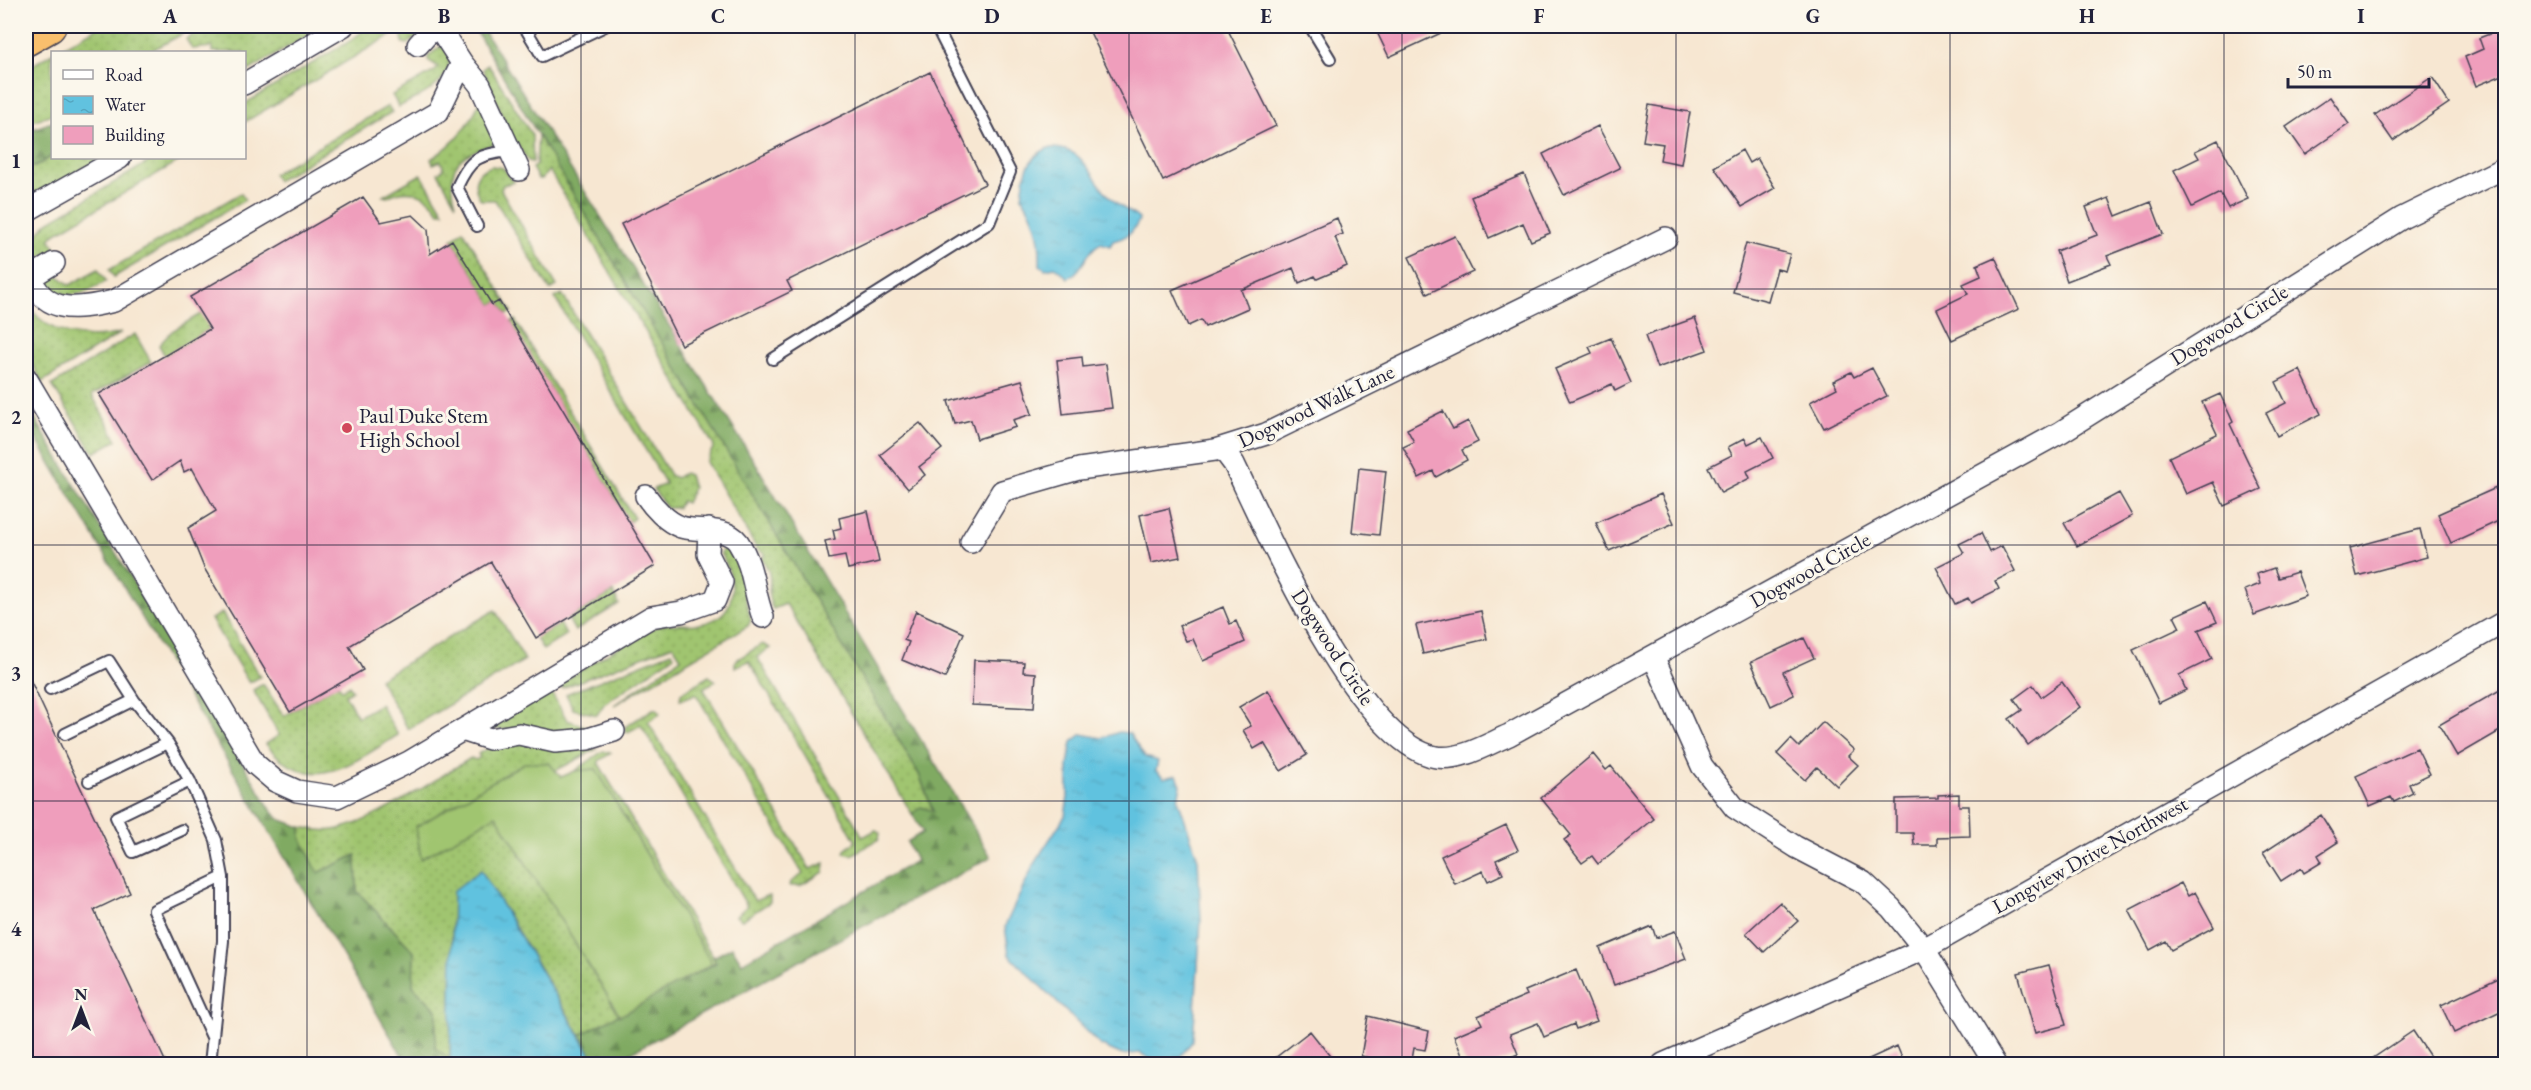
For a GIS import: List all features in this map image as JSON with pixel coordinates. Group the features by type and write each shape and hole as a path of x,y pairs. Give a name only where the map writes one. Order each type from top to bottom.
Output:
{"highway":[{"path":"26,39 49,26"}],"street":[{"path":"246,83 343,26"},
{"path":"418,45 437,26 480,85 515,161"},
{"path":"54,263 27,275 31,285 52,304 78,310 114,301 438,112 462,63"},
{"path":"26,211 118,159"},
{"name":"Dogwood Circle","path":"1222,448 1234,464 1305,612 1365,702 1411,748 1437,757 1456,757 1509,735 2061,432 2402,218 2505,167"},
{"name":"Dogwood Walk Lane","path":"971,542 1002,492 1079,469 1222,448 1266,434 1666,238"},
{"path":"26,378 255,764 275,781 297,791 337,796 409,762 651,616 681,612 715,600 722,582 708,554 709,529"},
{"path":"646,496 656,510 680,527 709,529 736,540 753,569 757,600 763,617"},
{"name":"Longview Drive Northwest","path":"1663,1065 1924,949 2505,621"},
{"path":"1653,656 1702,766 1735,808 1796,846 1863,882 1891,908 1924,949 1995,1065"},
{"path":"462,730 490,739 519,734 555,742 588,739 614,731"}],"lane":[{"path":"524,26 542,56 605,26"},
{"path":"773,359 989,224 1010,172 936,26"},
{"path":"1310,26 1330,58"},
{"path":"477,226 457,187 461,178 471,161 485,154 515,161"},
{"path":"50,689 109,661 134,700 168,743 190,782 216,840 223,877 223,941 210,1065"},
{"path":"65,734 134,700"},
{"path":"89,781 168,743"},
{"path":"182,830 133,852 116,817 190,782"},
{"path":"213,1039 154,910 223,877"}],"green space":[{"path":"100,26 197,26 151,51 56,51"},
{"path":"206,26 324,26 246,72 246,51 212,51 212,47 192,49 186,39"},
{"path":"369,26 425,26 420,34 408,44 403,43 401,29 246,121 246,103 350,41"},
{"path":"473,26 481,26 754,461 991,857 610,1064 591,1064 596,1063 580,1035 716,963 713,957 732,947 742,963 916,861 907,842 923,832 912,814 921,807 933,811 919,774"},
{"path":"443,45 450,59 444,77 432,89 399,107 392,95 435,71 438,67 428,60 428,56"},
{"path":"51,54 51,114 26,124 26,69"},
{"path":"488,64 532,135 533,163 528,161 511,136 483,69"},
{"path":"482,97 498,143 474,151 459,162 452,179 456,204 438,173 444,169 441,161 433,164 431,159 461,132"},
{"path":"388,106 392,112 277,181 273,174"},
{"path":"51,122 51,157 35,167 26,164 29,130"},
{"path":"538,134 919,774 933,812 921,807 912,814 786,604 773,609 769,600 769,573 762,558 766,555 757,549 706,462 714,446 549,170 542,179 538,179 532,168 536,165"},
{"path":"51,157 51,159 99,159 26,203 26,164 35,167"},
{"path":"153,159 182,159 53,235 50,240 55,247 53,252 39,257 33,249 36,236 48,222"},
{"path":"492,166 503,168 514,182 503,185 501,190 557,286 550,290 495,200 481,200 478,194 475,184 478,175"},
{"path":"421,174 444,212 439,212 428,200 416,193 402,192 387,197 383,196"},
{"path":"241,193 245,200 114,277 109,270"},
{"path":"463,230 512,312 507,314 499,301 492,305 452,240"},
{"path":"98,269 106,281 77,294 62,294 54,291 46,283 57,275 70,285"},
{"path":"562,294 670,475 676,478 684,473 689,475 693,488 686,503 682,501 677,508 667,508 653,489 666,484 555,298"},
{"path":"26,304 39,318 57,330 89,337 121,333 42,382 26,353"},
{"path":"212,307 222,322 165,356 159,345 172,331"},
{"path":"515,320 634,518 629,522 511,322"},
{"path":"135,334 151,362 92,395 117,440 94,453 52,385"},
{"path":"26,404 271,810 279,819 301,827 301,838 318,873 356,855 357,891 414,952 413,986 437,1010 435,1048 450,1059 450,1064 407,1064 26,422"},
{"path":"726,546 732,548 747,576 745,598 751,620 748,626 614,705 681,658 673,645 562,688 559,684 618,647 654,628 671,624 699,624 722,614 728,606 732,586 726,564 720,553"},
{"path":"613,592 619,604 575,631 568,619"},
{"path":"495,610 525,660 408,729 379,679"},
{"path":"222,613 260,677 249,683 211,619"},
{"path":"560,624 566,635 543,650 536,638"},
{"path":"762,644 770,648 757,657 863,837 876,830 880,833 879,839 852,855 844,853 856,841 749,661 735,667 735,661"},
{"path":"672,652 674,656 604,704 597,715 573,709 566,694"},
{"path":"709,676 716,681 703,688 810,869 825,863 824,872 800,886 790,886 791,882 803,874 696,694 680,700 681,693"},
{"path":"263,684 284,716 338,684 342,690 349,685 352,690 345,695 358,717 380,704 398,735 348,765 331,771 315,773 299,770 282,761 266,744 279,735 253,690"},
{"path":"550,690 567,720 590,728 581,733 492,729 492,724"},
{"path":"653,709 657,709 660,714 648,722 755,901 770,896 770,902 742,920 736,916 747,906 641,725 628,732 625,731 625,727"},
{"path":"515,742 597,749 555,771 549,763 416,827 421,858 496,814 620,1016 580,1035 481,870 453,892 450,1059 435,1049 437,1010 413,986 414,952 357,891 356,855 318,874 300,838 301,827 329,831 349,826 404,800 471,758 476,760 480,757 478,754 488,748"},
{"path":"603,751 611,753 599,761 599,764 716,962 712,964 596,769 575,771"},
{"path":"524,763 549,763 561,777 575,771 596,769 712,964 620,1016 496,815 421,859 416,827"}],"water":[{"path":"1048,148 1071,152 1079,158 1113,200 1139,219 1135,228 1126,236 1113,241 1110,246 1101,243 1091,251 1078,271 1068,278 1055,267 1045,269 1040,265 1037,229 1022,197 1024,181 1031,162"},
{"path":"1119,732 1129,733 1145,757 1158,761 1156,771 1164,778 1177,775 1181,785 1178,799 1198,859 1201,920 1193,1041 1177,1060 1157,1063 1140,1053 1122,1055 1100,1045 1009,955 1005,926 1035,862 1065,816 1068,797 1068,765 1072,742 1082,734 1102,738"},
{"path":"481,870 596,1063 450,1064 453,891"}],"building":[{"path":"1087,26 1226,26 1276,126 1163,181"},
{"path":"1374,26 1456,26 1389,57"},
{"path":"2505,28 2505,74 2476,86 2465,57 2483,49 2479,38"},
{"path":"930,72 985,184 787,281 792,291 681,345 621,224"},
{"path":"2432,77 2449,103 2393,141 2375,115"},
{"path":"2330,97 2349,124 2305,154 2286,127"},
{"path":"1649,105 1690,112 1681,164 1660,160 1663,144 1643,141"},
{"path":"1598,126 1620,168 1564,195 1543,154"},
{"path":"2218,140 2248,199 2228,208 2220,193 2192,207 2174,170 2199,158 2195,151"},
{"path":"1742,150 1749,163 1757,158 1775,188 1742,207 1714,167"},
{"path":"1524,174 1550,233 1531,241 1523,223 1489,238 1471,197"},
{"name":"Paul Duke Stem High School","path":"363,197 381,222 413,215 428,229 430,254 452,240 492,305 499,301 655,566 536,638 491,562 349,646 363,670 290,712 204,568 188,528 216,511 192,468 184,472 180,461 152,480 99,394 210,329 190,297"},
{"path":"2109,198 2116,216 2151,202 2163,234 2107,256 2111,264 2067,281 2056,251 2097,235 2086,207"},
{"path":"1337,218 1343,234 1335,237 1347,266 1317,279 1315,276 1299,283 1293,268 1241,290 1248,308 1205,327 1201,320 1188,326 1172,290"},
{"path":"1455,236 1473,272 1427,294 1409,257"},
{"path":"1746,243 1790,254 1785,271 1777,269 1768,301 1733,292"},
{"path":"1995,257 2019,309 1952,340 1937,309 1968,294 1963,284 1981,276 1977,265"},
{"path":"1695,318 1707,350 1657,368 1645,336"},
{"path":"1611,338 1631,383 1615,391 1612,384 1570,402 1555,369 1592,353 1589,347"},
{"path":"1082,357 1083,367 1106,364 1112,408 1063,414 1057,360"},
{"path":"1872,368 1887,396 1824,428 1810,402 1837,388 1833,381 1851,372 1854,377"},
{"path":"2300,370 2321,414 2277,436 2266,413 2286,403 2276,382"},
{"path":"1022,380 1032,414 1013,420 1016,427 977,439 971,420 955,424 948,401"},
{"path":"2220,394 2233,422 2230,424 2261,489 2224,506 2213,482 2186,494 2169,457 2217,434 2202,402"},
{"path":"1443,411 1453,429 1468,421 1478,442 1462,450 1467,460 1436,477 1433,471 1419,478 1403,447 1414,442 1407,429"},
{"path":"920,423 942,449 919,467 925,475 908,489 880,455"},
{"path":"1762,437 1773,458 1747,471 1750,478 1721,493 1708,467 1732,455 1728,447 1745,438 1748,444"},
{"path":"1359,468 1386,471 1379,535 1352,532"},
{"path":"2505,484 2505,518 2451,543 2438,514"},
{"path":"2119,493 2132,516 2077,546 2064,523"},
{"path":"1661,494 1674,523 1609,551 1596,523"},
{"path":"1169,508 1180,557 1151,563 1140,515"},
{"path":"868,511 879,562 848,569 845,556 829,559 825,541 835,539 833,530 841,528 839,518"},
{"path":"2420,529 2427,557 2357,576 2350,548"},
{"path":"1981,533 1990,552 2002,546 2015,571 1995,581 1999,589 1971,603 1968,598 1955,604 1936,567 1964,553 1959,544"},
{"path":"2274,568 2278,578 2297,572 2306,596 2254,615 2245,590 2260,584 2257,574"},
{"path":"2207,601 2217,622 2198,630 2212,659 2179,675 2186,690 2159,703 2133,650 2180,628 2174,616"},
{"path":"1223,607 1230,624 1236,621 1245,642 1203,661 1193,639 1186,641 1179,626"},
{"path":"916,611 964,633 945,678 902,660 909,642 904,640"},
{"path":"1481,611 1487,639 1423,654 1416,625"},
{"path":"1804,638 1814,658 1783,672 1794,695 1771,706 1751,662"},
{"path":"974,660 1024,662 1023,672 1036,673 1034,708 972,705"},
{"path":"26,671 130,893 94,910 167,1065 26,1065"},
{"path":"2062,682 2080,707 2028,745 2009,719 2022,710 2014,699 2033,685 2041,697"},
{"path":"2505,687 2505,728 2457,756 2439,725"},
{"path":"1268,690 1307,755 1281,771 1264,743 1254,749 1243,730 1251,726 1239,707"},
{"path":"1823,722 1854,750 1848,756 1858,765 1837,786 1817,767 1805,780 1777,754 1791,739 1799,747"},
{"path":"2417,748 2430,774 2409,784 2413,793 2394,802 2391,797 2370,806 2356,776"},
{"path":"1593,754 1606,770 1611,766 1654,819 1598,864 1592,856 1582,863 1564,840 1571,835 1541,798"},
{"path":"1959,794 1959,806 1969,806 1970,836 1937,837 1937,845 1914,845 1913,833 1896,833 1896,799 1938,798 1938,795"},
{"path":"2321,815 2338,842 2318,855 2322,862 2304,873 2301,868 2281,881 2263,853"},
{"path":"1506,825 1518,850 1496,860 1503,874 1488,881 1483,871 1455,884 1441,856"},
{"path":"2181,883 2188,896 2195,892 2214,927 2171,950 2166,941 2150,950 2129,910"},
{"path":"1780,902 1798,921 1764,952 1746,933"},
{"path":"1652,926 1656,938 1675,931 1686,959 1614,985 1600,948"},
{"path":"2049,965 2066,1025 2035,1033 2018,973"},
{"path":"1576,970 1597,1021 1576,1029 1574,1024 1544,1037 1538,1023 1510,1034 1518,1054 1493,1065 1466,1065 1454,1036 1482,1024 1478,1016 1527,995 1525,991"},
{"path":"2505,975 2505,1009 2454,1033 2441,1005"},
{"path":"1368,1016 1429,1031 1425,1050 1414,1048 1411,1065 1389,1065 1389,1062 1361,1056"},
{"path":"1310,1031 1337,1065 1266,1065"},
{"path":"2413,1031 2431,1058 2421,1065 2363,1065"},
{"path":"1897,1046 1905,1065 1856,1065"}],"place":[{"name":"Paul Duke Stem High School","path":"347,428"}]}
